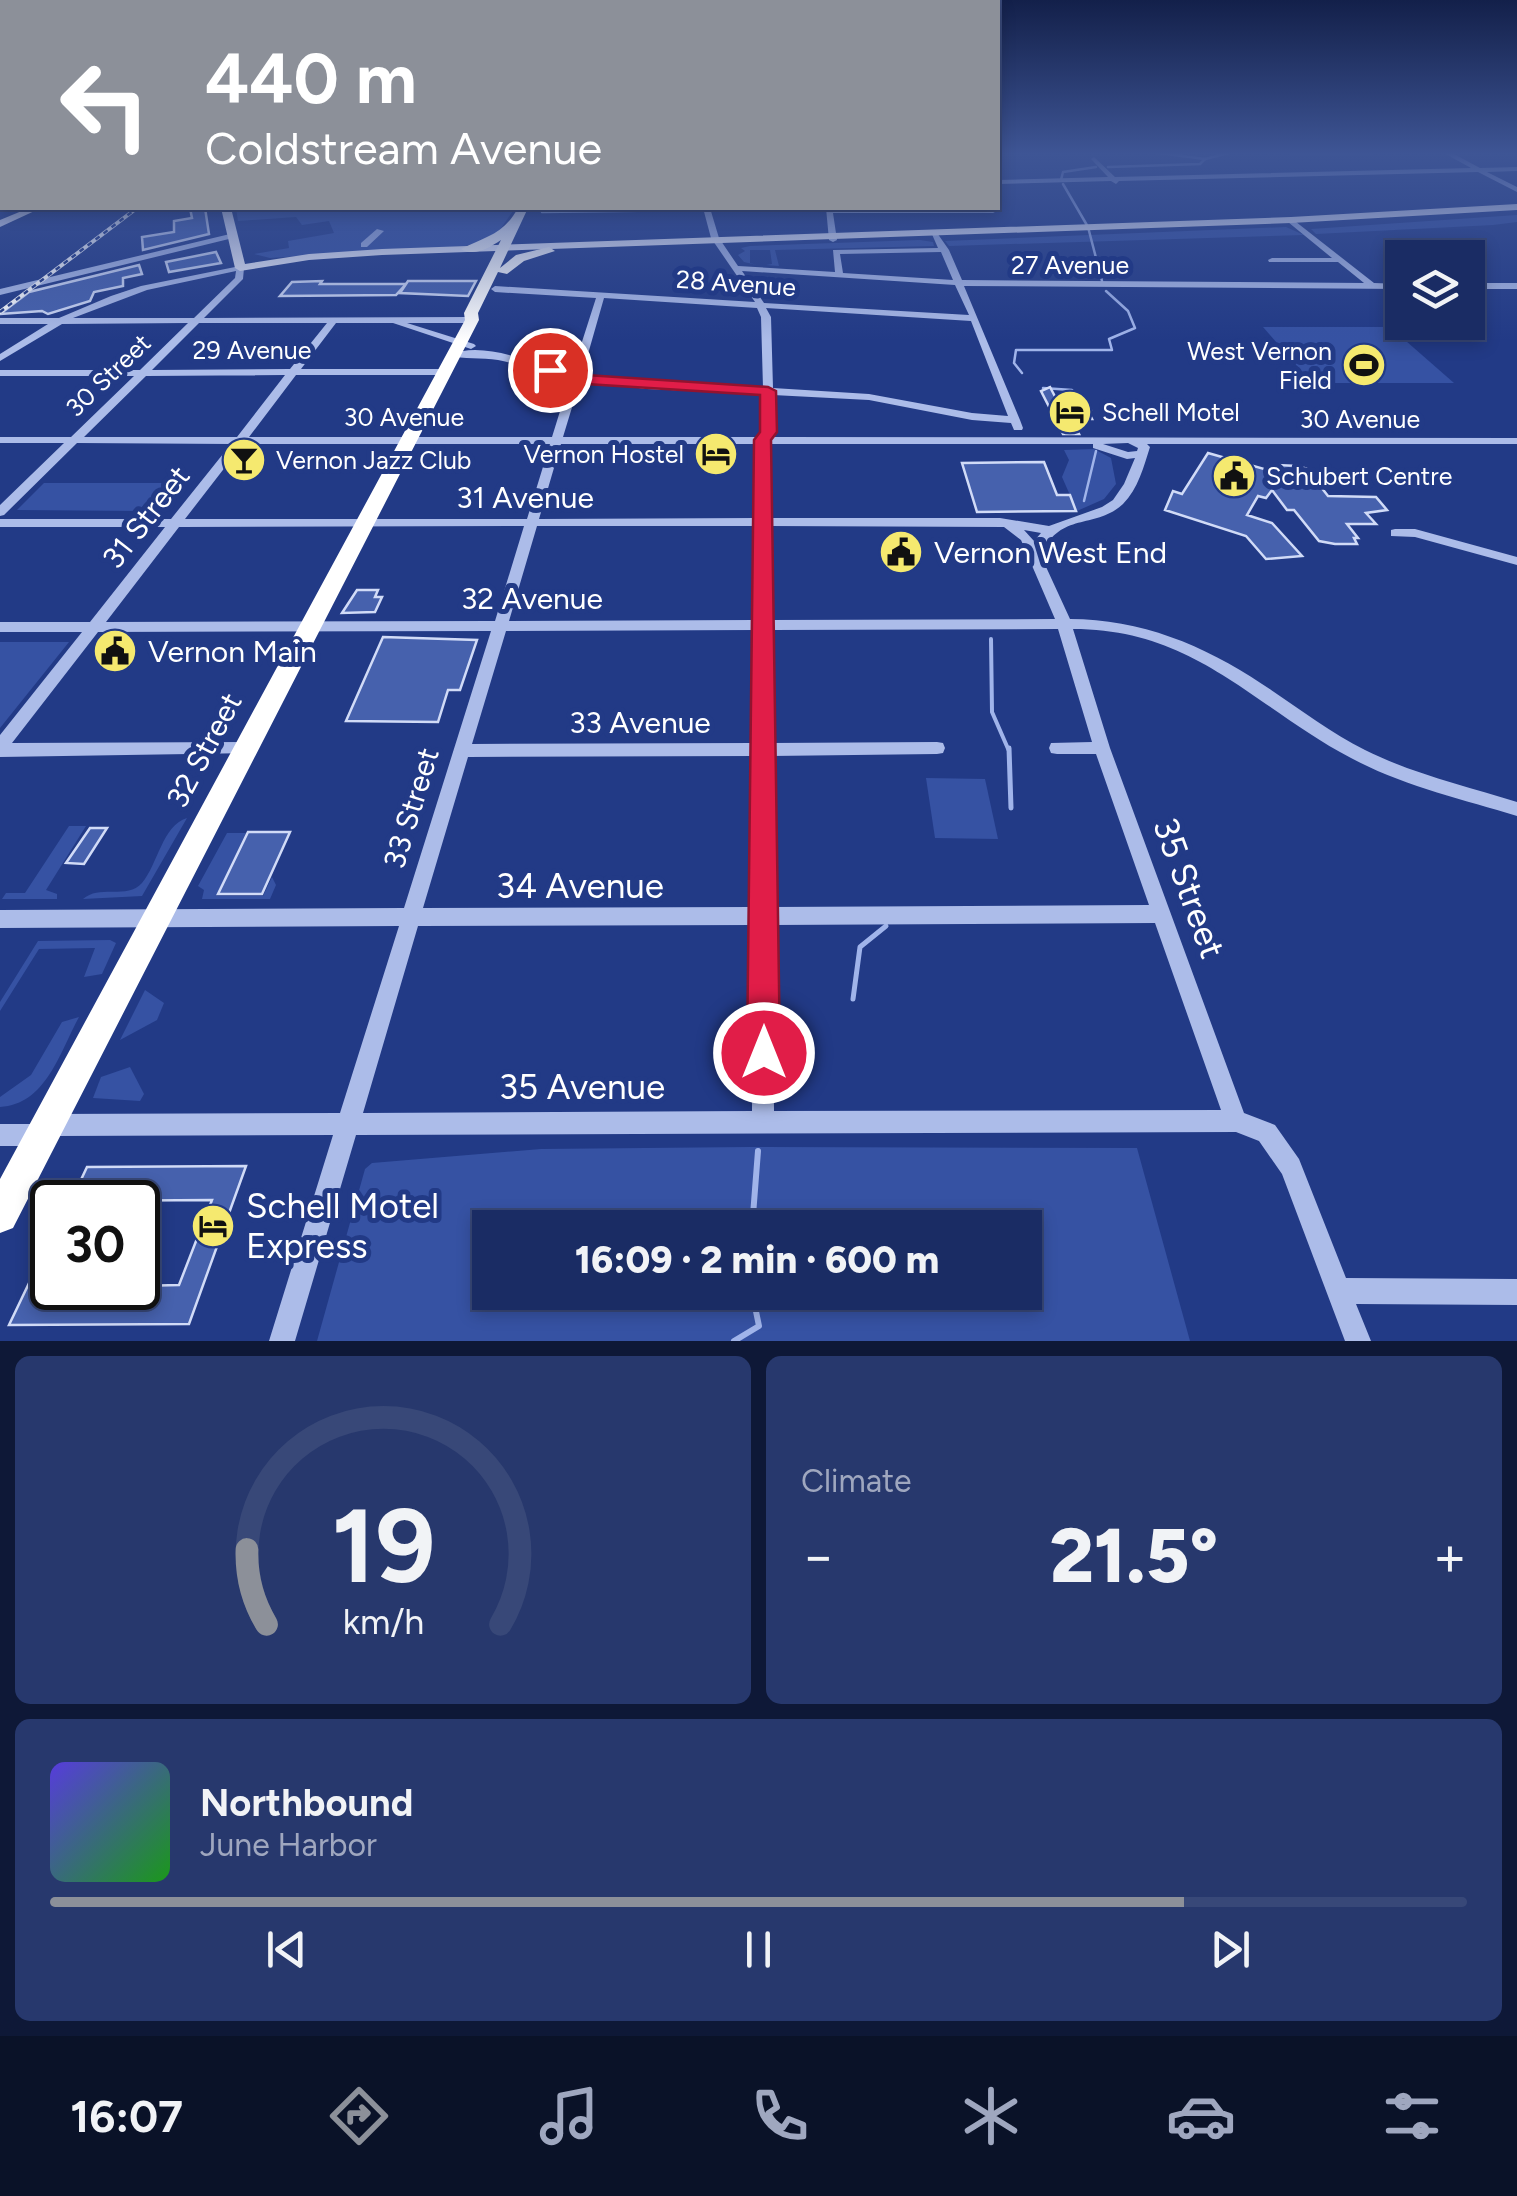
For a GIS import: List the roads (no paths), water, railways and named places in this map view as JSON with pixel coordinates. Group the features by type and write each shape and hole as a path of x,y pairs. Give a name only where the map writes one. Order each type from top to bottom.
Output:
{"highway":[{"name":"32 Street","path":"472,320 471,313 497,271 520,216"},
{"name":"32 Street","path":"509,244 529,216"},
{"path":"467,249 524,240 552,248"},
{"path":"454,256 485,259 497,271 520,258 552,248"},
{"name":"32 Street","path":"0,1215 408,439 472,320 482,313 495,289 497,271"}],"main road":[{"path":"227,216 239,274 275,264 424,251"},
{"path":"689,241 699,234 705,216"},
{"path":"552,248 689,241 834,242 936,234 1421,216"},
{"path":"552,248 834,242"},
{"path":"726,256 732,249 755,243"},
{"path":"338,258 340,268 365,260 454,256 509,244"},
{"path":"338,258 364,245 382,252"},
{"path":"236,248 250,257 275,264"},
{"path":"338,258 467,249"}],"street":[{"path":"707,216 717,242 762,304 766,316 769,432 763,440 764,1121"},
{"path":"830,216 839,273"},
{"path":"1294,223 1372,286"},
{"path":"364,245 380,231"},
{"path":"936,234 1024,440"},
{"path":"0,292 230,236"},
{"path":"834,242 945,250"},
{"path":"1272,260 1339,260"},
{"name":"27 Avenue","path":"737,268 958,283 1385,286"},
{"path":"0,358 56,321 140,289 239,274"},
{"name":"30 Street","path":"0,512 198,320 239,274"},
{"path":"1485,287 1514,288"},
{"name":"28 Avenue","path":"495,289 975,318"},
{"name":"33 Street","path":"282,1341 601,295"},
{"name":"31 Street","path":"0,749 334,320"},
{"path":"396,320 457,350 503,356 574,378 852,395 960,418 1014,420"},
{"path":"0,321 472,320"},
{"path":"550,370 568,368 580,361"},
{"name":"29 Avenue","path":"0,373 445,372"},
{"name":"30 Avenue","path":"0,440 1048,440 1114,447 1204,442 1517,441"},
{"path":"1114,447 1131,479"},
{"path":"1035,555 1048,530 1116,504 1131,479 1140,447"},
{"path":"1000,522 1082,517"},
{"path":"1000,522 1022,531 1035,555"},
{"name":"31 Avenue","path":"0,523 1000,522 1048,530"},
{"path":"1394,532 1415,533 1517,561"},
{"name":"35 Street","path":"1035,555 1064,624 1102,748 1236,1121"},
{"name":"32 Avenue","path":"0,627 1120,626 1192,646 1237,672 1346,748 1517,809"},
{"path":"0,749 247,748"},
{"name":"33 Avenue","path":"463,751 938,748"},
{"path":"1056,748 1102,748"},
{"name":"34 Avenue","path":"0,919 1161,914"},
{"path":"1236,1121 1267,1133 1292,1166 1358,1341"},
{"name":"35 Avenue","path":"0,1135 45,1130 349,1124 1236,1121"},
{"path":"1339,1291 1517,1292"}],"waterway":[{"path":"1081,216 1102,281"},
{"path":"1022,373 1014,363 1016,350 1112,350 1109,339 1135,328 1128,311 1106,291"},
{"path":"1043,388 1072,390 1091,410"},
{"path":"1084,501 1096,451"},
{"path":"991,639 992,712 1009,751"},
{"path":"1009,748 1011,808"},
{"path":"853,999 860,947 886,926"},
{"path":"753,1210 758,1151"},
{"path":"734,1341 759,1326 756,1310"}],"railway":[{"path":"0,312 127,216"}],"place":[{"name":"West Vernon Field","path":"1364,365"},
{"name":"Schell Motel","path":"1070,412"},
{"name":"Vernon Hostel","path":"716,454"},
{"name":"Vernon Jazz Club","path":"244,460"},
{"name":"Schubert Centre","path":"1234,476"},
{"name":"Vernon West End","path":"901,552"},
{"name":"Vernon Main","path":"115,651"},
{"name":"Schell Motel Express","path":"213,1226"}]}
